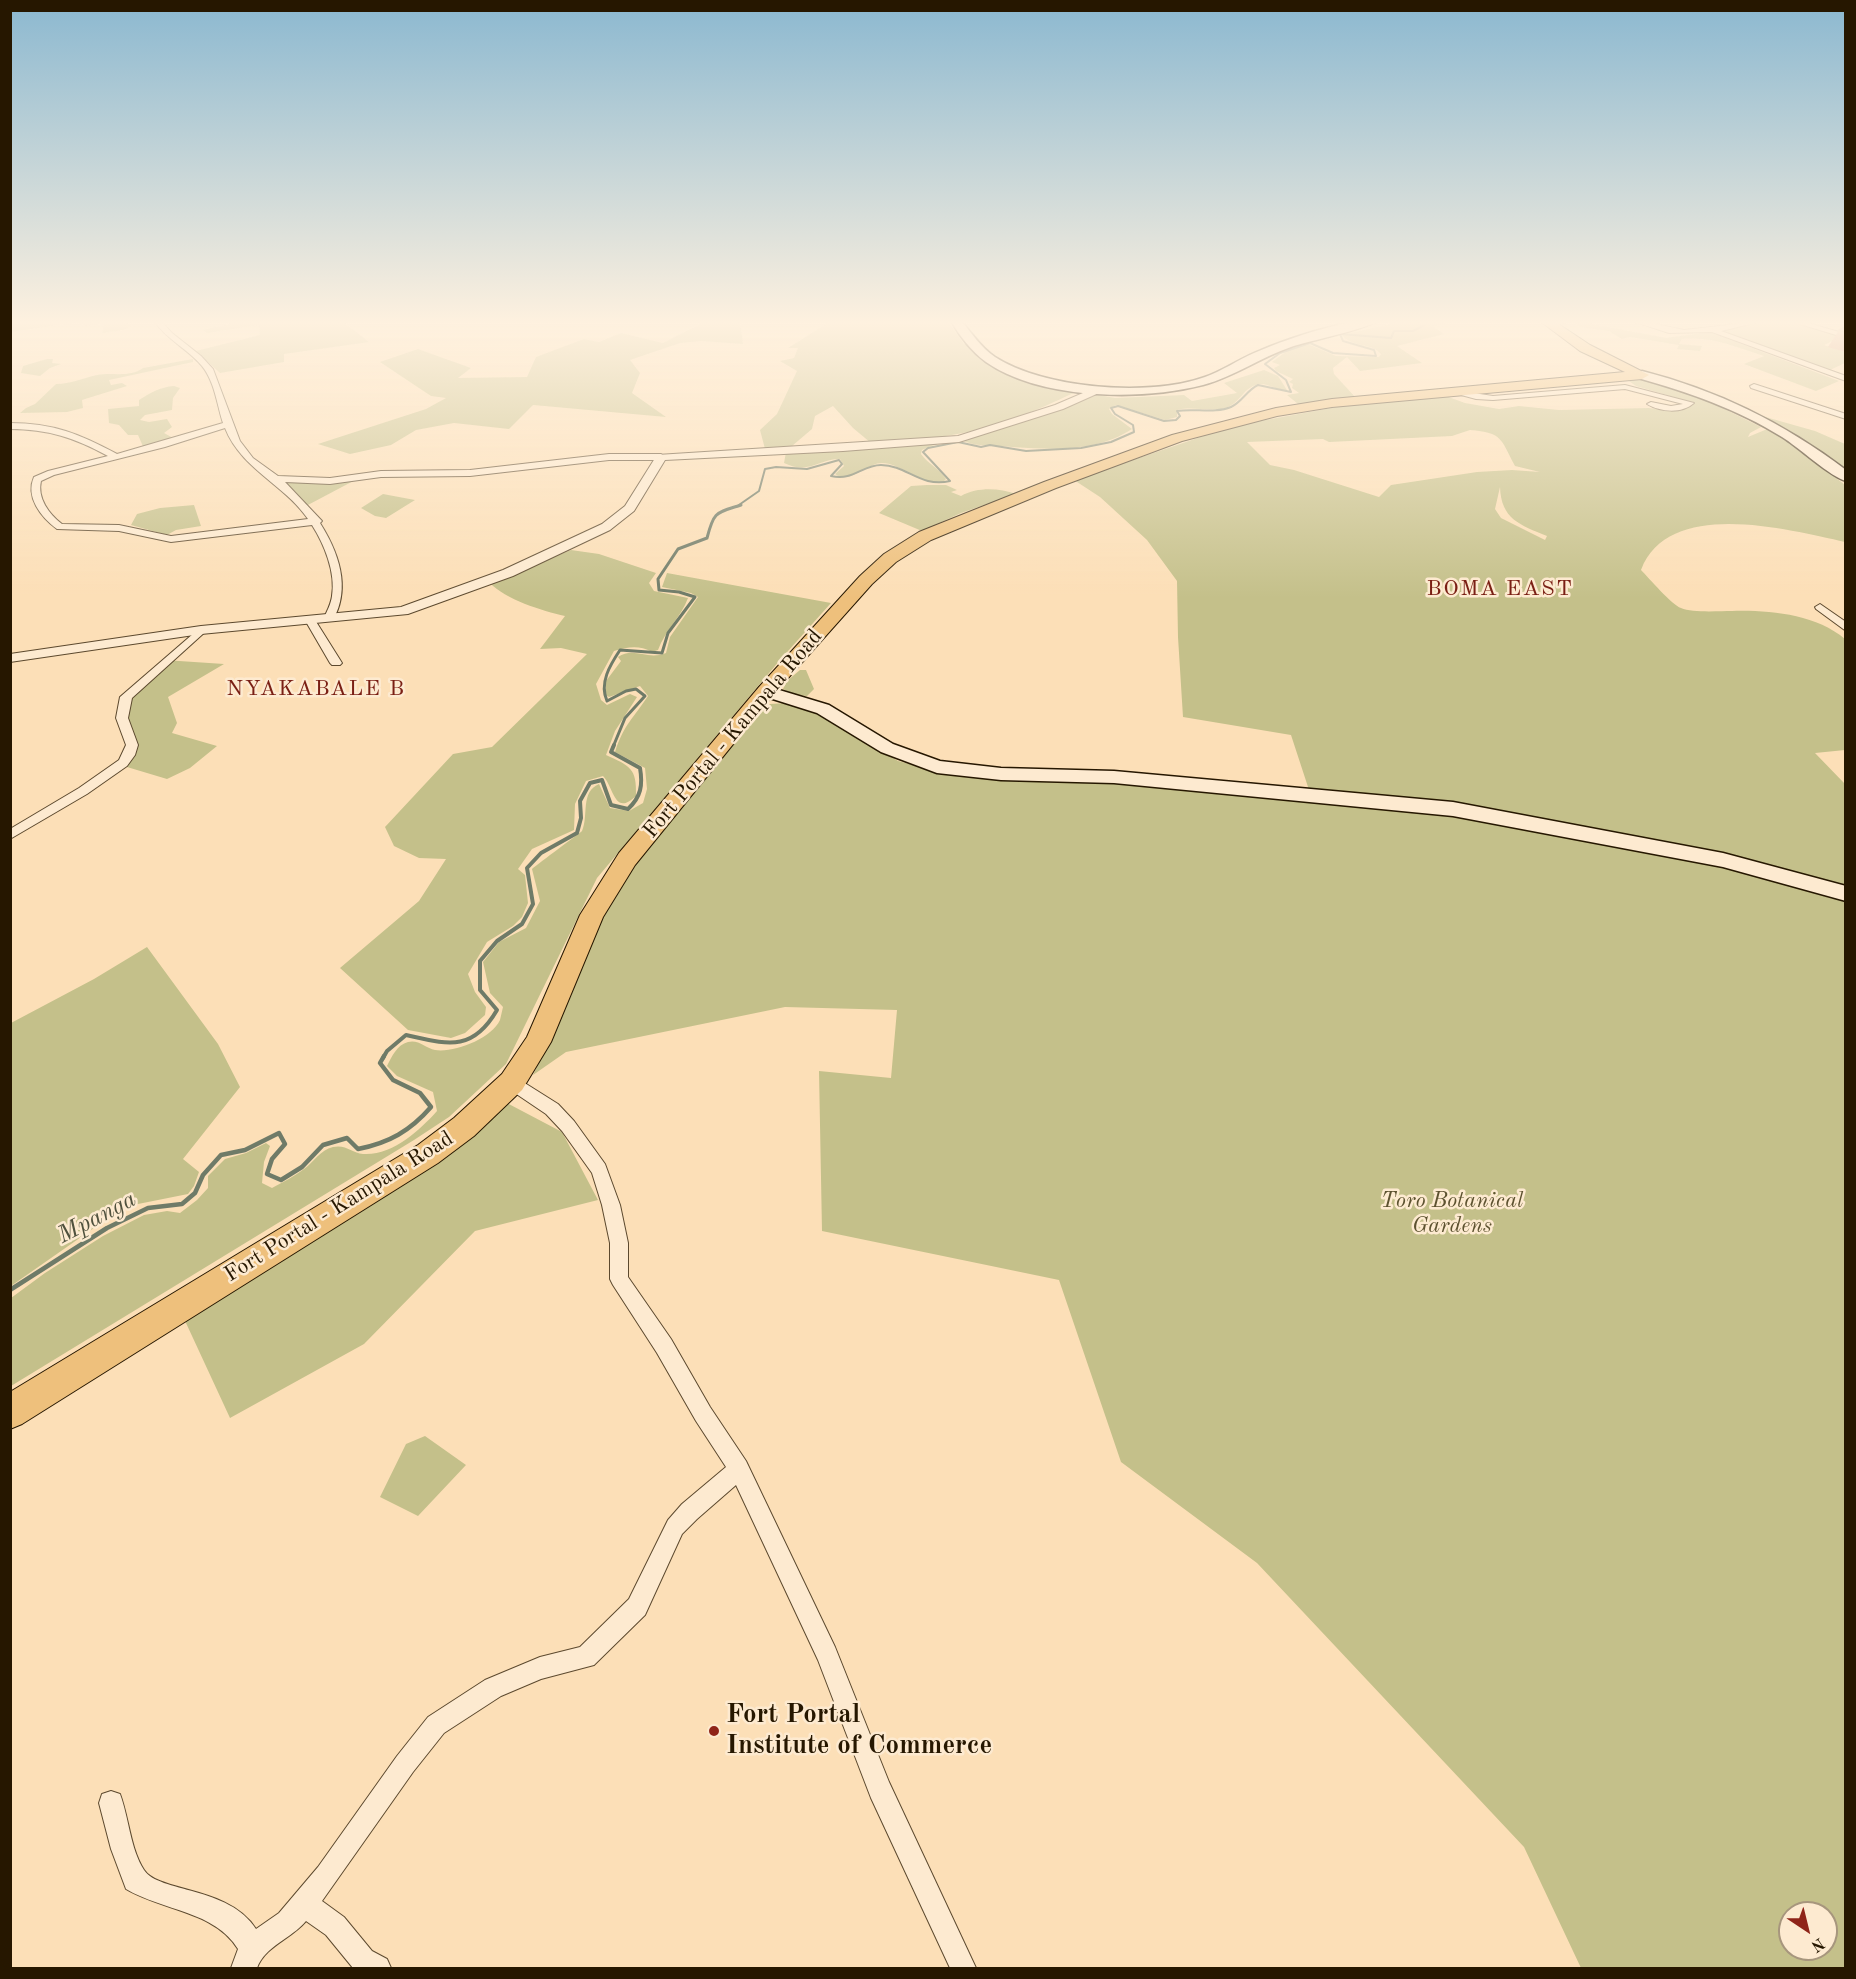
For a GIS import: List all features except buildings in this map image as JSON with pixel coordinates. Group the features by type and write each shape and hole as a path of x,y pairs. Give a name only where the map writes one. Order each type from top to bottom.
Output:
{"highway":[{"name":"Fort Portal - Kampala Road","path":"10,1412 428,1154 464,1127 512,1082 538,1042 592,915 608,886 627,859 766,691 866,580 890,558 925,536 963,519 1136,453 1210,428 1270,413"}],"main road":[{"path":"1745,413 1771,425 1815,453 1845,477"},
{"path":"766,691 823,709 887,748 937,767 1002,774 1114,777 1453,809 1712,858 1845,894"}],"street":[{"path":"223,413 227,425 242,451 254,464 277,480 317,521 337,572 339,595 329,618"},
{"path":"277,480 330,481 381,474 470,472 609,457 661,457 890,445 959,439 1039,413"},
{"path":"227,425 51,472 37,479 34,489 45,512 58,525 122,529 171,539 317,521"},
{"path":"10,426 33,426 80,437 114,456"},
{"path":"10,658 201,630 372,616 412,608 473,587 590,536 619,519 630,508 661,457"},
{"path":"1820,607 1845,628"},
{"path":"310,620 336,663"},
{"path":"10,834 83,791 123,763 132,746 122,718 126,697 201,630"},
{"path":"512,1082 552,1109 568,1126 599,1169 611,1205 619,1243 619,1279 664,1346 703,1414 738,1468 827,1655 880,1789 963,1968"},
{"path":"111,1803 123,1849 135,1880 167,1897 197,1902 235,1922 248,1958 288,1922 327,1876 405,1764 436,1725 493,1688 540,1668 586,1658 637,1607 682,1517 729,1479 738,1468"},
{"path":"304,1904 335,1926 348,1947 358,1957 378,1968"}],"green space":[{"path":"108,413 154,413 145,415 140,420 149,422 167,419 172,427 164,433 175,439 145,451 138,435 128,435 119,425 109,423"},
{"path":"413,413 525,413 509,429 454,423 416,430 391,445 350,454 318,444"},
{"path":"626,413 661,413 666,417"},
{"path":"820,413 815,416 812,429 792,446 765,449 760,430 777,414"},
{"path":"840,413 1027,413 982,429 920,439 871,443"},
{"path":"1037,413 1112,413 1132,429 1097,444 1058,449 978,445 964,441 952,441 922,450 921,454 924,458 946,479 943,482 927,480 896,466 882,463 870,466 853,475 841,477 835,474 844,466 840,459 807,467 784,463 786,452 904,445 977,434"},
{"path":"1143,413 1177,413 1177,417 1165,420"},
{"path":"1302,413 1733,413 1761,427 1750,433 1748,437 1772,427 1845,485 1845,542 1763,526 1732,524 1703,526 1677,533 1656,547 1641,570 1666,597 1686,610 1761,611 1791,615 1820,624 1845,639 1845,750 1815,753 1845,784 1845,887 1696,847 1554,824 1451,802 1309,790 1291,735 1183,717 1177,581 1147,540 1100,497 1074,480 1233,426","holes":["1470,430 1495,435 1503,443 1515,466 1540,472 1512,470 1477,472 1391,485 1379,497 1294,470 1270,465 1247,442 1323,439 1329,442 1452,436","1500,487 1501,498 1508,514 1528,528 1547,536 1545,540 1501,518 1495,509"]},
{"path":"1750,413 1815,431 1845,444 1845,479"},
{"path":"359,478 306,506 283,483 328,483"},
{"path":"946,485 957,490 951,492 961,496 988,489 1016,494 961,513 922,531 879,513 911,486"},
{"path":"383,494 415,500 386,518 375,516 361,508"},
{"path":"194,505 201,526 176,530 167,535 131,525 137,514 160,508"},
{"path":"571,550 599,554 656,573 649,583 654,591 688,598 658,650 652,652 633,647 614,651 596,684 601,700 607,705 630,694 637,697 615,731 606,755 630,769 635,779 636,796 629,802 619,802 603,776 586,781 575,804 574,830 532,849 518,869 525,875 528,903 522,917 513,926 487,942 468,974 475,992 486,1007 485,1015 465,1033 451,1038 408,1030 340,968 419,901 446,859 419,858 394,846 385,827 453,754 492,747 587,654 561,648 540,649 565,616 535,608 514,599 490,583"},
{"path":"667,573 831,603 780,660 597,878 506,1064 449,1117 414,1140 11,1386 11,1298 45,1273 103,1236 144,1215 167,1211 180,1213 208,1188 208,1176 225,1159 246,1153 266,1143 270,1146 264,1162 262,1183 272,1188 300,1172 321,1153 333,1147 342,1147 363,1154 374,1154 394,1147 413,1134 437,1111 433,1092 397,1076 387,1066 393,1055 404,1043 412,1041 435,1050 462,1047 480,1039 495,1027 500,1020 503,1007 490,993 483,962 499,942 526,928 540,901 532,869 582,831 589,792 599,784 610,808 629,811 643,803 647,789 645,768 615,752 625,728 648,696 640,686 609,697 606,695 606,681 621,661 618,657 624,654 659,655 666,653 670,637 698,597 691,593 662,587"},
{"path":"164,660 224,664 168,697 177,723 172,733 217,746 190,768 167,779 117,764 134,746 120,697"},
{"path":"800,670 806,670 814,689 807,696 795,695 783,689 787,681"},
{"name":"Toro Botanical Gardens","path":"787,703 820,713 898,761 937,771 1113,783 1451,814 1722,865 1830,898 1845,900 1845,1968 1581,1968 1524,1847 1257,1563 1121,1462 1059,1280 822,1231 819,1071 891,1078 897,1010 785,1007 566,1052 533,1075 571,996 600,915 621,874 759,712 770,704"},
{"path":"147,947 218,1044 240,1087 183,1159 199,1172 188,1194 133,1205 104,1221 11,1286 11,1023 94,979"},
{"path":"505,1102 562,1132 598,1200 475,1231 364,1344 230,1418 180,1310"},
{"path":"425,1436 466,1465 418,1516 380,1497 406,1444"}],"waterway":[{"name":"Mpanga","path":"737,506 759,491 765,469 776,467 807,469 839,460 842,464 831,476 852,475 868,467 881,465 899,468 930,481 950,481 923,452 928,448 958,442 981,447 990,445 1026,451 1081,448 1111,442 1134,432 1133,425 1115,413"},
{"name":"Mpanga","path":"1141,413 1164,421 1176,420 1180,416 1178,413"},
{"name":"Mpanga","path":"737,506 741,505"},
{"name":"Mpanga","path":"613,747 625,718 645,696 636,689 626,691 607,701 605,681 613,662 620,650 662,653 668,633 695,597 679,592 659,590 658,579 678,549 707,538 717,514 737,506"},
{"name":"Mpanga","path":"383,1058 387,1051 406,1035 434,1041 458,1042 468,1039 488,1024 497,1010 480,990 480,961 497,941 522,924 533,904 527,868 541,853 577,833 581,818 580,801 590,783 602,780 611,805 628,809 638,795 641,785 640,768 611,752 614,745"},
{"name":"Mpanga","path":"10,1290 107,1228 148,1208 182,1204 195,1193 203,1175 221,1155 245,1150 279,1133 285,1144 272,1159 267,1174 281,1180 302,1167 323,1145 347,1138 358,1149 398,1135 415,1123 431,1107 420,1093 393,1080 380,1063 384,1056"}],"place":[{"name":"Fort Portal Institute of Commerce","path":"714,1731"}],"district":[{"name":"BOMA EAST","path":"1500,589"},
{"name":"NYAKABALE B","path":"316,689"}]}
